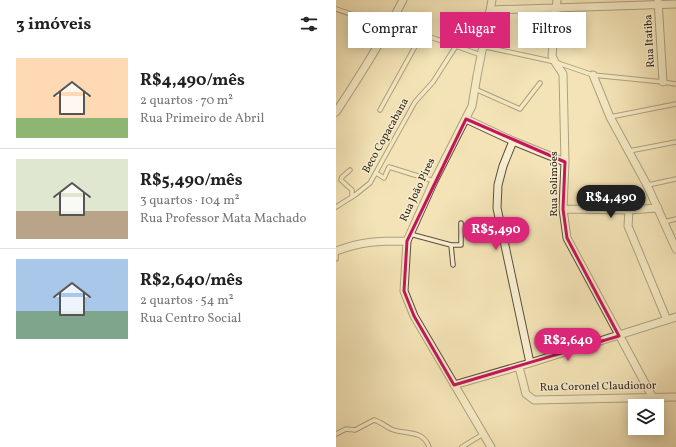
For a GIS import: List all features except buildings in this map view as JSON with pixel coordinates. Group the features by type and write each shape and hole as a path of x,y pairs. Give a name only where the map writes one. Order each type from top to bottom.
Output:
{"street":[{"path":"397,12 403,0"},
{"name":"Rua João Pires","path":"491,447 414,316 404,291 408,238 434,181 472,106 492,0"},
{"name":"Rua Solimões","path":"557,0 552,56 563,74 566,162 563,210 567,238 653,398"},
{"path":"490,10 658,2 676,4"},
{"name":"Rua Itatiba","path":"658,2 663,82"},
{"path":"336,112 377,48"},
{"path":"594,76 610,117 647,185 676,248"},
{"path":"466,119 513,141 566,162"},
{"path":"513,141 503,166 498,185 497,208 530,363"},
{"path":"563,210 629,210 658,208"},
{"path":"629,210 628,226 667,320"},
{"path":"336,251 366,242 408,238"},
{"path":"454,385 519,367 676,317"},
{"name":"Rua Coronel Claudionor","path":"519,367 526,394 534,400 653,398 676,396"}],"lane":[{"path":"336,9 348,13"},
{"path":"462,48 481,55 486,47 555,62 594,76 676,84"},
{"path":"380,110 414,48"},
{"name":"Beco Copacabana","path":"336,207 352,197 370,182 414,102 433,82 455,48"},
{"path":"475,89 520,109 540,82"},
{"path":"610,117 676,104"},
{"path":"629,151 676,142"},
{"path":"376,173 384,178 389,167 434,181"},
{"path":"350,170 342,177 342,180 352,190 352,197"},
{"path":"647,185 676,179"},
{"path":"664,222 676,219"},
{"path":"408,238 461,246 461,223"},
{"path":"451,245 453,265"},
{"path":"336,251 336,259"},
{"path":"336,434 346,429 354,430 374,420 390,428 417,434 427,441 429,447"},
{"path":"462,447 484,434"}],"highlighted area":[{"path":"466,119 565,162 563,209 567,238 619,336 454,385 414,316 404,291 407,241"}]}
